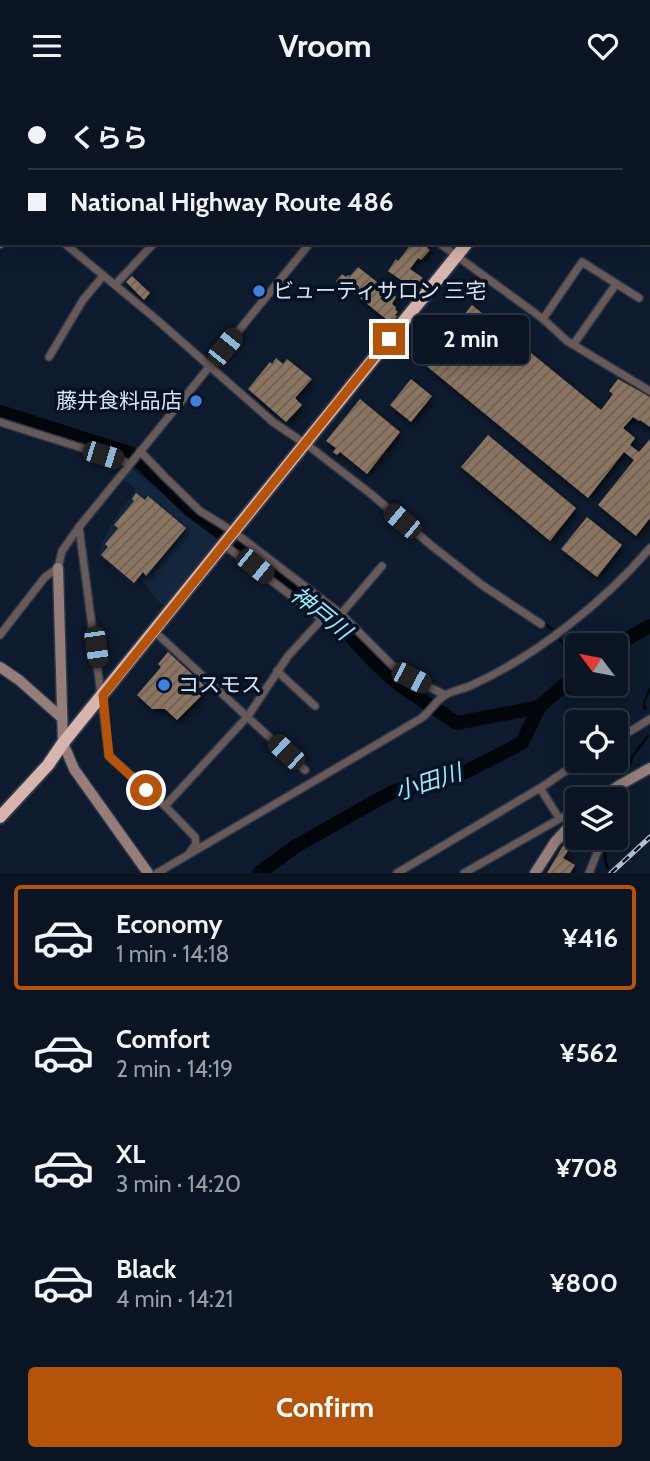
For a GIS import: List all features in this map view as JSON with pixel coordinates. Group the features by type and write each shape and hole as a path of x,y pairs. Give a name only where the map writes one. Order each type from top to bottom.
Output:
{"highway":[{"path":"0,817 48,765 465,245"},
{"path":"0,807 48,755 63,743"}],"street":[{"path":"66,245 210,365 273,422 482,585 541,624"},
{"path":"115,285 152,245"},
{"path":"148,873 74,769 63,743 58,568 62,551 130,463 308,245"},
{"path":"442,245 543,319 567,341 650,391"},
{"path":"543,319 582,262 639,298"},
{"path":"49,357 83,300 103,276"},
{"path":"573,345 616,283"},
{"path":"0,422 130,463"},
{"path":"139,452 228,538 322,619 288,656 248,716 165,806"},
{"path":"79,527 109,756 195,837 196,844 189,855"},
{"path":"228,538 341,614 392,665 443,697"},
{"path":"157,873 413,723 428,713 443,697 474,685 540,645 600,599 650,548"},
{"path":"341,614 382,566"},
{"path":"0,635 45,577 58,568"},
{"path":"154,631 305,770"},
{"path":"0,667 62,718"},
{"path":"277,671 314,706"},
{"path":"628,733 650,719"},
{"path":"618,786 650,768"},
{"path":"397,873 565,771"},
{"path":"539,789 559,818"},
{"path":"464,873 565,815"},
{"path":"536,873 565,831"},
{"path":"589,873 598,850"}],"shaded area":[{"path":"130,467 221,541 166,608 142,579 134,588 99,555 114,520 136,490 122,477"}],"building":[{"path":"410,245 428,245 427,248 430,250 421,260 418,258 410,269 423,278 414,289 388,271 396,259 398,261"},
{"path":"358,267 396,297 392,304 398,312 391,323 336,281 342,274 350,276"},
{"path":"132,276 150,293 144,300 126,282"},
{"path":"472,305 601,410 613,394 609,391 618,379 650,397 650,427 633,417 623,428 635,438 630,445 639,452 650,439 650,518 636,536 598,505 634,460 624,452 588,498 424,364"},
{"path":"276,358 283,364 287,359 312,379 295,398 302,405 286,422 248,389"},
{"path":"411,379 432,396 411,422 390,405"},
{"path":"360,399 400,432 367,474 340,452 337,455 333,452 336,448 326,441"},
{"path":"488,435 576,508 550,541 461,467"},
{"path":"136,493 145,500 148,496 186,528 146,576 143,572 134,583 101,555 108,547 105,544 118,528 114,525 134,501 132,499"},
{"path":"587,517 622,545 597,577 561,549"},
{"path":"168,652 206,687 199,694 201,696 177,720 165,709 152,709 137,695 161,667 158,664"},
{"path":"564,844 565,850 569,850 563,858 575,865 570,873 547,873"}],"waterway":[{"name":"神戸川","path":"0,412 132,454 190,510 300,592 345,630 376,664 402,687 457,723 539,707"},
{"path":"543,622 552,629"},
{"name":"小田川","path":"628,638 650,626"},
{"path":"560,640 565,644"},
{"name":"小田川","path":"259,873 296,846 392,792 465,772 522,743 539,707 565,684"},
{"path":"645,709 644,702 650,689"},
{"path":"630,764 632,757 648,736"},
{"path":"605,850 608,869"}],"railway":[{"path":"611,873 650,837"}],"place":[{"name":"ビューティサロン 三宅","path":"259,291"},
{"name":"藤井食料品店","path":"196,401"},
{"name":"コスモス","path":"164,685"}],"route":[{"path":"146,790 109,756 103,695 389,339"}]}
